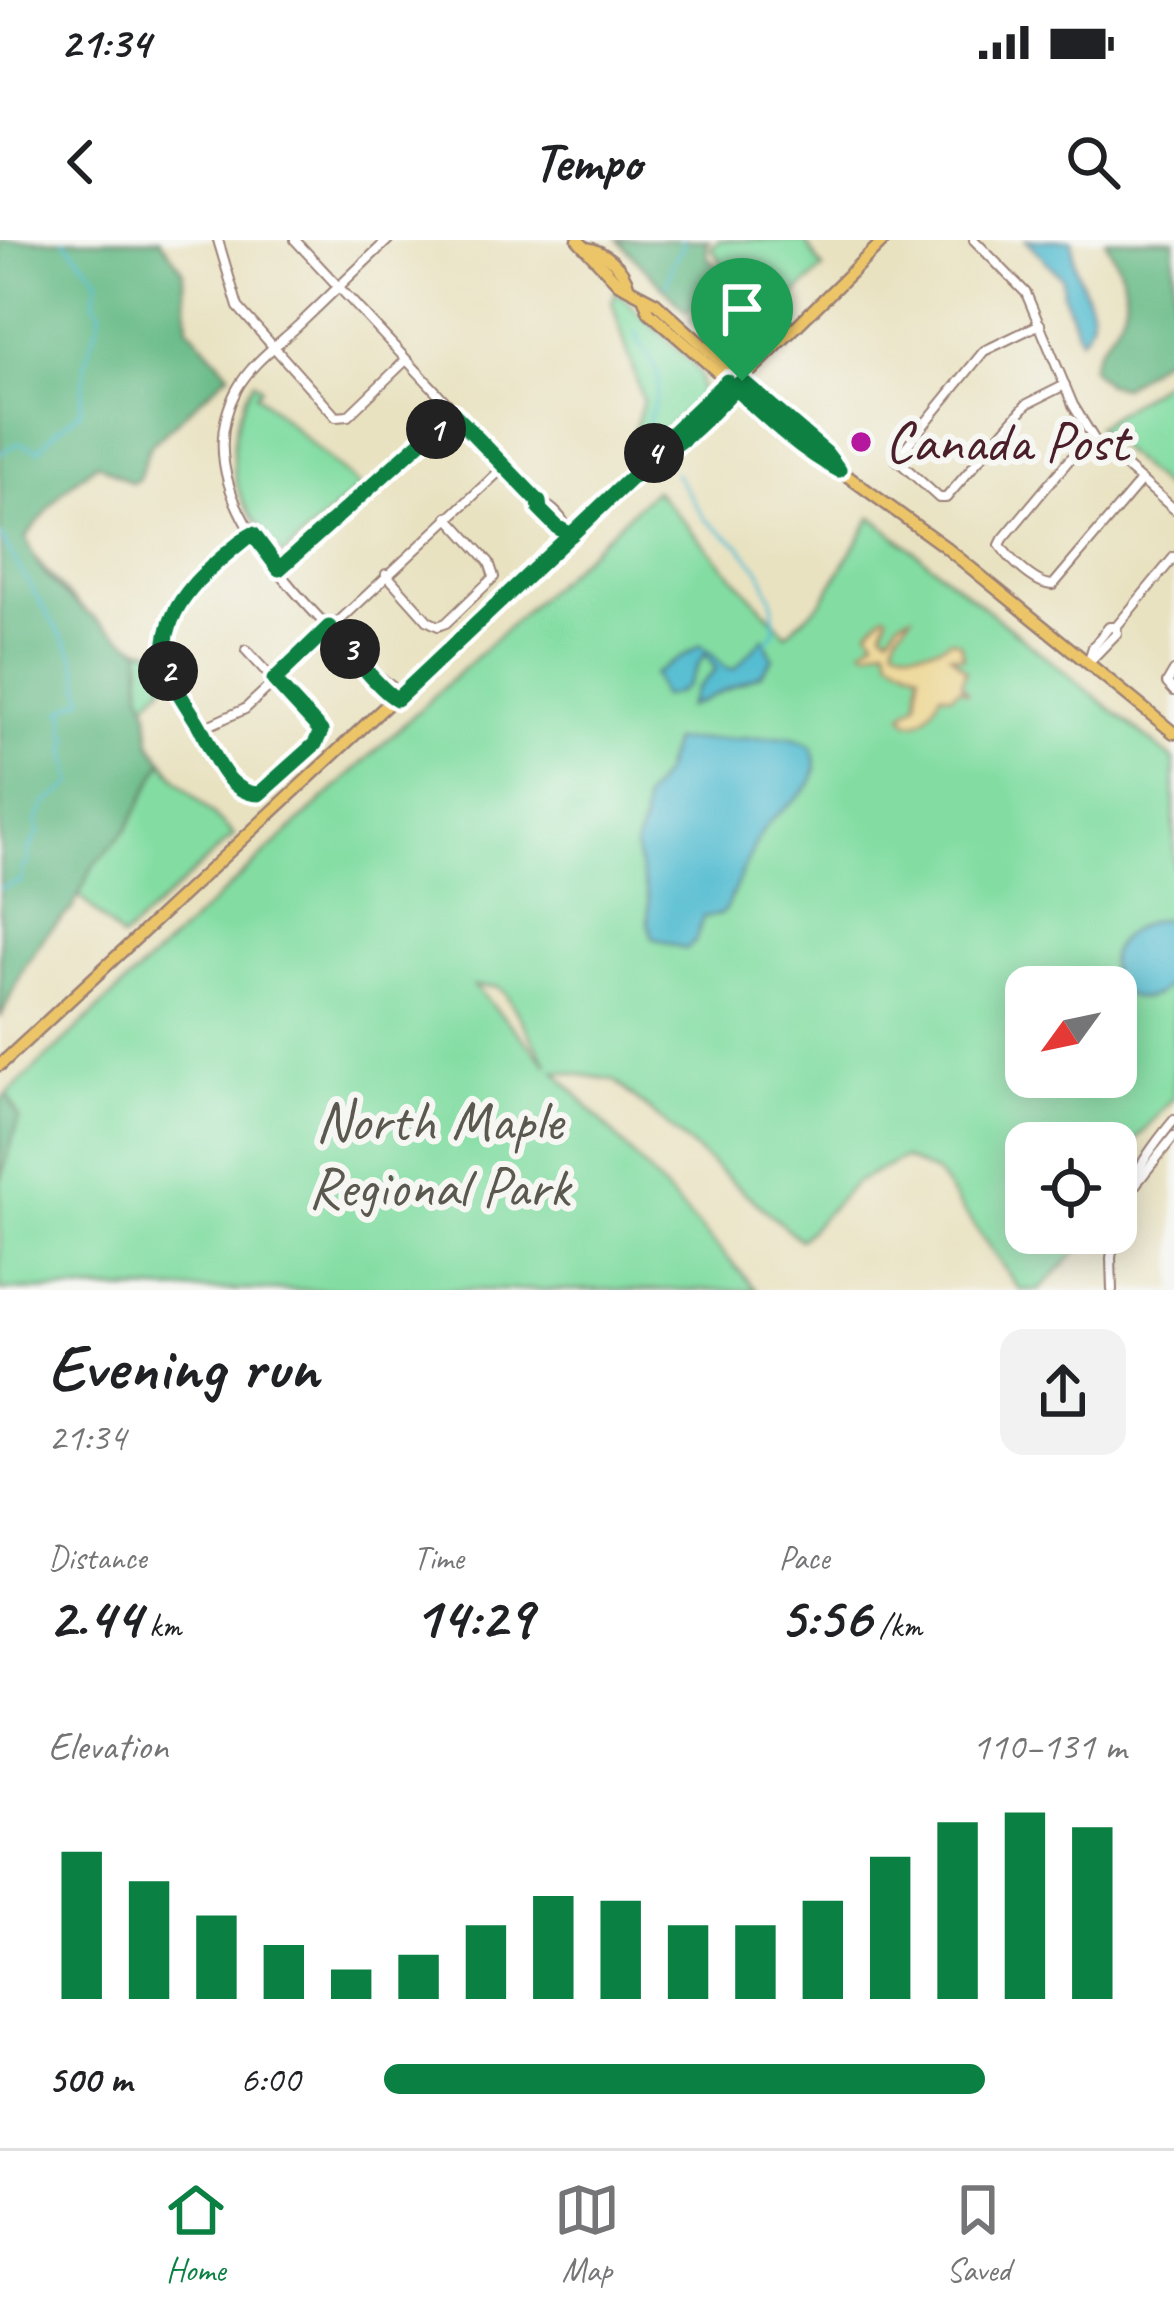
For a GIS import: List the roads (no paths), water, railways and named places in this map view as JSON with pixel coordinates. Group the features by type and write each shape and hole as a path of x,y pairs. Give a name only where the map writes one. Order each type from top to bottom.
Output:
{"main road":[{"path":"0,1065 650,460 661,455 770,341 776,344 884,240"},
{"path":"582,244 618,283 656,303 816,458 944,546 1174,733"}],"street":[{"path":"218,240 238,307 340,418 349,415 405,361"},
{"path":"295,240 504,467 565,522 571,535"},
{"path":"388,240 274,347 236,391 225,436 225,478 236,506 279,569 370,670 394,688 397,699"},
{"path":"974,240 1021,286 1094,440 1174,509"},
{"path":"1040,324 980,354 896,459 946,499 1024,407 1065,385"},
{"path":"279,569 453,413"},
{"path":"1094,440 1069,460 1004,538 1000,545 1006,554 1044,585 1053,585 1141,481"},
{"path":"201,729 245,709 504,467"},
{"path":"386,574 438,626 488,586 494,577 489,562 448,518"},
{"path":"246,650 311,718 321,736 267,790 253,795 231,780 212,755 168,674 166,637 196,581 253,534"},
{"path":"1088,662 1117,633 1116,627 1174,557"},
{"path":"1174,671 1167,683 1174,691"},
{"path":"1137,1168 1174,1120"},
{"path":"1137,1182 1174,1136"},
{"path":"1112,1254 1112,1290"}],"water":[{"path":"1026,240 1072,240 1076,269 1092,314 1080,339 1062,278"},
{"path":"763,638 773,658 761,674 688,707 697,688 716,670 705,654 685,687 661,696 654,674 701,645 727,668 735,669"},
{"path":"790,737 811,745 815,774 801,795 763,830 725,910 703,917 695,942 686,949 653,938 635,848 644,799 663,774 673,741"},
{"path":"1161,919 1174,920 1174,980 1154,995 1137,998 1137,966 1111,966 1116,945 1133,929"}],"waterway":[{"path":"0,453 19,443 39,450 80,412 86,359 99,322 100,310 94,302 98,278 64,240"},
{"path":"667,286 673,262 684,245 681,240"},
{"path":"636,331 658,376 648,435"},
{"path":"674,472 705,519 740,546 760,571 772,599 775,631 766,643"},
{"path":"0,535 72,653 84,698 62,711 64,733 70,737 66,750 73,784 46,803 36,823 39,832 28,851 22,881 0,888"}],"place":[{"name":"Canada Post","path":"861,442"}],"park label":[{"name":"North Maple Regional Park","path":"439,1154"}]}
